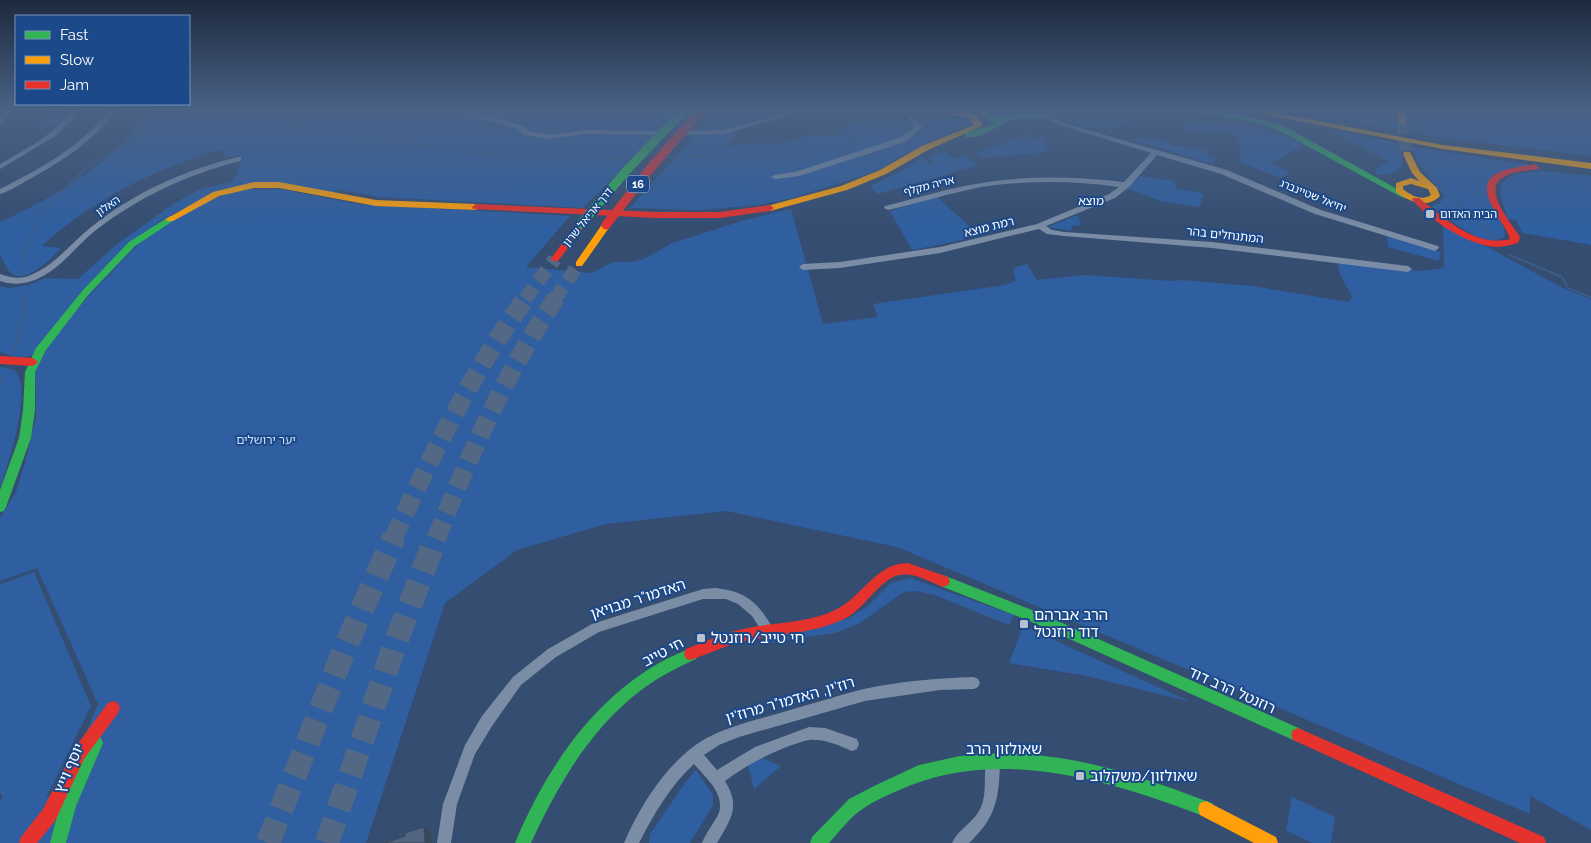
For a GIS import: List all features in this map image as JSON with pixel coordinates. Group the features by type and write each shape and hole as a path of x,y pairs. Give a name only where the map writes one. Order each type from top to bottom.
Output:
{"main road":[{"name":"דרך אריאל שרון","path":"555,259 581,224 647,149"},
{"name":"דרך אריאל שרון","path":"579,264 606,225 667,149"},
{"path":"0,507 25,438 29,410 29,377 33,362 45,342 111,264 137,240 191,205 216,194 241,187 279,185 376,203 656,215 720,215 778,207 835,191 867,180 924,149"},
{"path":"911,156 930,149"},
{"path":"1320,149 1416,200 1450,225 1487,244 1505,247 1515,241 1515,237 1492,202 1489,194 1490,182 1494,177 1509,170 1527,167 1591,167"},
{"path":"1460,149 1591,167"},
{"path":"1519,149 1591,158"},
{"path":"1404,195 1398,187 1411,175 1409,159 1419,177 1436,196 1430,201 1416,200"},
{"path":"1365,174 1386,182 1417,182 1430,188"},
{"path":"0,360 33,362"},
{"name":"חי טייב","path":"523,843 542,799 567,756 591,727 620,697 644,680 692,653 719,642 823,620 840,614 860,601 886,574 894,570 911,569"},
{"name":"רוזנטל הרב דוד","path":"911,569 1037,618 1538,843"},
{"name":"יוסף וייץ","path":"26,843 44,823 75,761 86,743 113,708 80,778 59,831 58,843"},
{"name":"שאולזון הרב","path":"818,843 846,812 865,798 897,780 918,772 947,765 993,761 1041,763 1118,778 1164,793 1236,824 1270,843"},
{"name":"שאולזון הרב","path":"1236,824 1258,843"}],"street":[{"path":"0,167 28,149"},
{"path":"0,192 71,149"},
{"path":"775,177 804,171 872,149"},
{"name":"יחיאל שטיינברג","path":"1150,149 1224,172 1318,212 1435,248"},
{"name":"רמת מוצא","path":"803,268 840,265 930,251 990,239 1040,226 1102,202 1112,196 1126,185 1156,151"},
{"name":"האלון","path":"0,278 16,281 39,275 95,228 132,203 188,174 238,159"},
{"name":"אריה מקלף","path":"888,208 949,192 1000,182 1058,180 1126,185"},
{"path":"1430,201 1430,207 1441,217 1475,238 1499,244 1515,241"},
{"name":"המתנחלים בהר","path":"1040,226 1050,232 1064,234 1212,246 1408,268"},
{"name":"האדמו\"ר מבויאן","path":"444,843 450,804 470,750 486,721 517,681 552,653 596,628 703,594 722,593 742,600 755,609 768,631"},
{"name":"רוז'ין, האדמו\"ר מרוז'ין","path":"631,843 666,783 678,768 694,754 715,740 739,731 865,695 940,684 974,683"},
{"path":"715,780 744,759 767,747 794,738 814,733 832,736 852,744"},
{"path":"694,754 728,799 727,808 709,843"},
{"path":"959,843 981,823 988,812 991,799 993,761"}],"green space":[{"path":"116,149 221,149 149,176 104,200 61,229 42,246 61,248 43,265 27,275 13,274 6,266 0,253 0,222 63,189"},
{"path":"222,149 641,149 583,208 380,197 334,189 339,195 251,183 214,193 158,222 32,356 19,358 0,352 0,286 8,288 29,285 45,278 78,279 116,245 173,204 198,190 233,181 242,160 240,155 226,158"},
{"path":"682,149 915,149 868,174 792,198 759,205 698,210 630,208"},
{"path":"987,149 1048,149 1049,152 981,158 977,153"},
{"path":"1164,149 1207,150 1206,155 1216,158 1212,164"},
{"path":"1296,149 1272,163 1290,173 1281,178 1239,162 1241,150"},
{"path":"1366,149 1400,149 1398,151 1402,153 1402,166 1396,171 1384,175 1376,174 1375,170 1388,161"},
{"path":"1413,149 1427,149 1531,165 1490,176 1505,232 1504,237 1496,240 1486,240 1466,231 1431,206 1440,203 1444,196 1418,164"},
{"path":"1537,149 1591,149 1591,156"},
{"path":"945,151 954,158 966,155 977,166 877,194 870,186 905,169 921,157 930,165 934,164 928,158"},
{"path":"1543,171 1591,176 1591,245 1522,233 1516,220 1508,219 1501,196 1501,188 1504,182 1514,175"},
{"path":"1141,176 1174,181 1176,188 1204,194 1199,207 1161,201 1126,188"},
{"name":"יער ירושלים","path":"280,189 358,204 570,216 526,267 592,273 613,262 631,262 644,259 672,243 745,220 791,209 823,324 878,317 873,304 1005,285 1016,281 1013,271 1016,267 1027,264 1037,280 1084,275 1172,281 1183,280 1252,286 1349,302 1352,297 1340,274 1337,260 1377,267 1420,271 1444,267 1443,223 1563,288 1591,299 1591,830 1530,796 1530,814 897,547 726,511 606,524 517,550 445,603 366,843 0,843 0,800 3,798 0,792 0,584 34,572 91,706 46,798 63,780 70,768 98,704 37,568 0,581 0,518 16,492 26,459 36,416 35,368 63,324 145,237 195,205 240,190"},
{"path":"937,197 979,235 912,250 890,211"},
{"path":"1078,215 1081,226 1072,225 1071,231 1047,227"},
{"path":"1387,235 1441,252 1439,261 1388,247"},
{"path":"0,367 15,371 20,380 21,394 13,446 0,488"},
{"path":"910,578 1014,615 1009,625 935,595 915,591 904,592 858,624 835,633 772,642 761,635 847,619 868,606 891,583"},
{"path":"1023,626 1191,702 1087,676 1009,663"},
{"path":"762,758 781,766 754,789 748,765"},
{"path":"696,770 713,795 713,805 690,843 649,843 650,834"},
{"path":"1292,797 1335,817 1331,843 1312,843 1286,830"}],"building":[{"path":"424,827 425,843 385,843 405,836 405,833"}],"waterway":[{"path":"27,268 23,258 41,213 85,169 117,149"},
{"path":"454,149 499,156 599,160 630,158"},
{"path":"668,157 728,155 785,160 799,159 828,149"},
{"path":"1416,157 1439,185 1499,242"},
{"path":"1510,255 1562,277 1568,288 1591,297"},
{"path":"24,292 24,298"},
{"path":"14,352 22,322 24,298"},
{"path":"0,382 3,375"}],"tunnel":[{"path":"1406,149 1407,154"},
{"path":"525,299 555,259"},
{"path":"555,299 579,264"},
{"path":"393,539 422,477 470,385 506,326 526,298"},
{"path":"436,539 490,415 521,355 556,298"},
{"path":"268,843 345,648 394,537"},
{"path":"327,843 394,647 436,537"}],"traffic: fast":[{"path":"581,224 647,149"},
{"path":"1320,149 1404,195"},
{"path":"0,507 25,438 29,410 30,372 41,348 86,292 132,244 170,219"},
{"path":"943,581 1037,618 1298,735"},
{"path":"523,843 552,785 569,757 610,708 634,687 661,669 691,654"},
{"path":"58,843 68,805 96,743"},
{"path":"818,843 850,809 864,799 919,773 960,763 1001,761 1044,764 1086,771 1128,782 1206,809"}],"traffic: slow":[{"path":"770,208 844,188 883,172 923,149"},
{"path":"1461,149 1591,166"},
{"path":"1407,154 1416,173 1434,190 1436,196 1427,201 1422,201 1407,196 1399,190 1399,185 1411,181 1430,187"},
{"path":"170,219 216,194 254,185 279,185 376,203 476,207"},
{"path":"579,264 606,225"},
{"path":"1206,809 1270,843"}],"traffic: jam":[{"path":"606,225 667,149"},
{"path":"1416,200 1449,226 1475,240 1489,244 1515,241 1515,237 1497,209 1490,188 1493,181 1500,175 1514,170 1535,167"},
{"path":"476,207 656,215 720,215 770,208"},
{"path":"555,259 581,224"},
{"path":"0,360 33,362"},
{"path":"691,654 719,642 741,636 806,625 839,615 855,605 882,578 896,570 914,570 943,581"},
{"path":"27,843 49,815 79,754 113,708"},
{"path":"1298,735 1538,843"}],"place":[{"name":"הבית האדום","path":"1430,214"},
{"name":"הרב אברהם דוד רוזנטל","path":"1024,624"},
{"name":"חי טייב/רוזנטל","path":"701,638"},
{"name":"שאולזון/משקלוב","path":"1080,776"}],"district":[{"name":"מוצא","path":"1091,201"}]}
